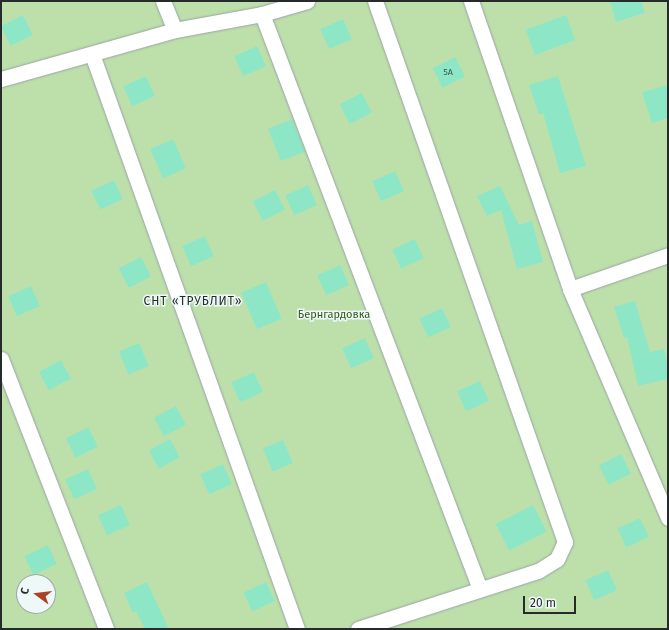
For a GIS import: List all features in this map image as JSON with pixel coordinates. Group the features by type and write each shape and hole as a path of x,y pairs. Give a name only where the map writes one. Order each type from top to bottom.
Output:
{"street":[{"path":"163,1 175,30"},
{"path":"1,79 175,30 262,14 308,1"},
{"path":"358,629 538,571 558,559 565,542 375,1"},
{"path":"471,1 570,289 668,518"},
{"path":"262,14 480,589"},
{"path":"92,54 297,629"},
{"path":"570,289 668,254"},
{"path":"1,359 106,629"}],"green space":[{"name":"Бернгардовка","path":"1,1 668,1 668,629 1,629"}],"building":[{"path":"610,1 641,1 645,13 616,22"},
{"path":"23,15 33,35 11,46 1,26"},
{"path":"566,15 575,40 535,55 526,30"},
{"path":"343,19 352,39 329,49 320,29"},
{"path":"257,46 266,66 243,76 234,56"},
{"path":"455,57 465,77 443,88 433,68"},
{"path":"146,76 155,96 132,106 123,86"},
{"path":"558,76 586,166 560,173 543,113 539,115 529,85"},
{"path":"668,85 668,118 652,123 642,92"},
{"path":"362,93 372,113 350,124 340,104"},
{"path":"292,119 305,151 281,161 268,129"},
{"path":"173,139 186,168 163,178 150,149"},
{"path":"395,171 404,191 381,201 372,181"},
{"path":"114,180 123,199 100,210 91,191"},
{"path":"308,185 317,205 294,215 285,195"},
{"path":"500,186 519,225 532,221 543,262 517,269 501,210 487,216 477,196"},
{"path":"275,190 285,210 263,221 253,201"},
{"path":"205,236 214,256 191,266 182,246"},
{"path":"415,239 424,258 401,269 392,250"},
{"path":"141,257 151,277 129,288 119,268"},
{"path":"340,265 349,285 326,295 317,275"},
{"path":"266,282 282,319 257,329 241,293"},
{"path":"31,286 40,306 17,316 8,296"},
{"path":"635,301 650,352 664,349 668,364 668,379 638,386 627,337 624,338 614,307"},
{"path":"442,308 451,327 428,338 419,319"},
{"path":"365,338 374,358 351,368 342,348"},
{"path":"139,343 149,366 129,375 119,352"},
{"path":"61,360 71,379 49,390 39,372"},
{"path":"254,372 263,392 240,402 231,382"},
{"path":"480,381 489,401 466,411 457,391"},
{"path":"176,406 186,425 164,436 154,418"},
{"path":"88,427 98,447 76,458 66,438"},
{"path":"170,439 180,458 159,469 149,450"},
{"path":"283,440 293,463 273,472 263,449"},
{"path":"621,454 631,474 609,485 599,465"},
{"path":"223,464 232,484 209,494 200,474"},
{"path":"88,469 97,489 74,499 65,479"},
{"path":"121,505 130,525 107,535 98,515"},
{"path":"533,505 547,532 509,551 496,524"},
{"path":"640,518 649,537 626,548 617,529"},
{"path":"48,545 57,564 33,574 24,556"},
{"path":"608,570 617,590 594,600 585,580"},
{"path":"147,582 169,629 145,629 136,611 133,613 124,593"},
{"path":"266,582 275,601 252,612 243,593"}],"district":[{"name":"СНТ «ТРУБЛИТ»","path":"193,302"}]}
